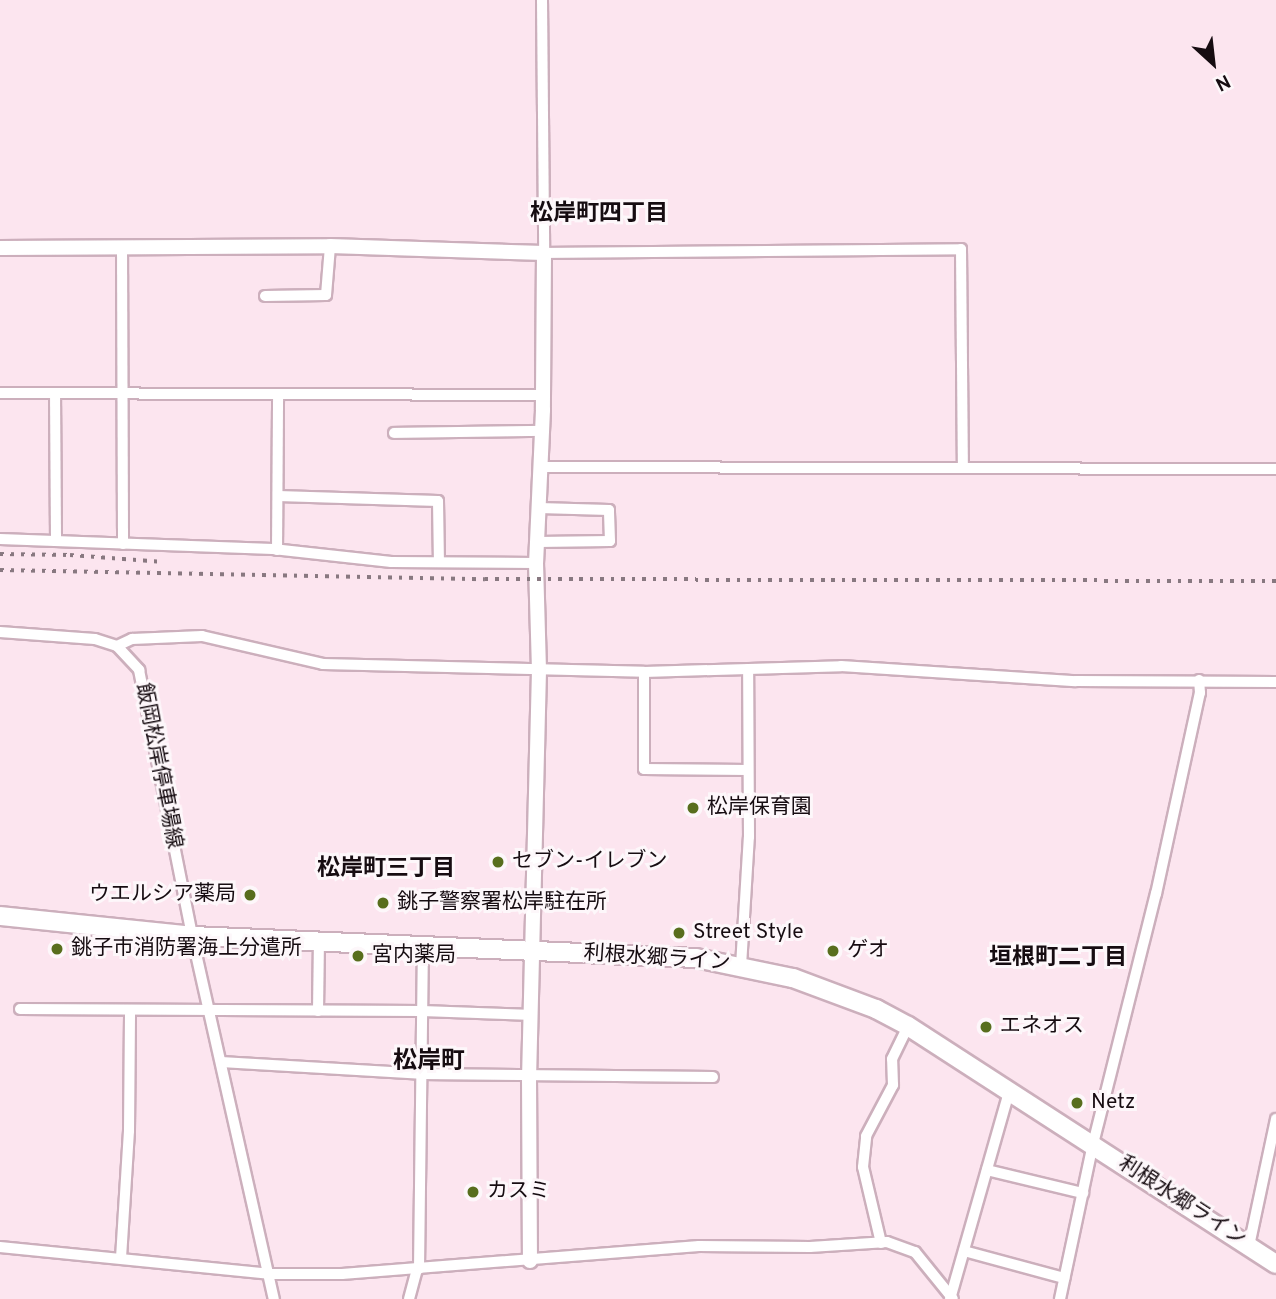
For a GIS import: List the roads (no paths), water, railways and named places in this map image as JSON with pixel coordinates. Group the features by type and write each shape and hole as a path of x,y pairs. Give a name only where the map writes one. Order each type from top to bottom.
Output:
{"highway":[{"name":"利根水郷ライン","path":"0,916 192,936 696,958 741,966 832,991 908,1026 1010,1088 1276,1264"}],"street":[{"path":"530,1261 529,1076 539,670 536,563 543,395 542,0"},
{"path":"265,296 326,295 330,246"},
{"path":"0,248 330,246 544,253 961,249 963,466"},
{"path":"122,247 123,544"},
{"path":"0,393 543,395"},
{"path":"55,393 56,541"},
{"path":"277,550 278,394"},
{"path":"394,433 542,431"},
{"path":"540,467 963,466 1276,469"},
{"path":"278,496 439,501 439,562"},
{"path":"538,542 610,541 610,510 539,508"},
{"path":"0,539 277,550 391,562 536,563"},
{"path":"0,632 95,639 117,646 132,639 202,636 323,664 644,672 841,666 1076,681 1276,682"},
{"name":"飯岡松岸停車場線","path":"117,646 139,670 192,936 274,1299"},
{"path":"741,966 749,837 748,669"},
{"path":"644,672 644,769 748,770"},
{"path":"1060,1299 1094,1144 1156,894 1200,692 1199,680"},
{"path":"318,1011 319,942"},
{"path":"410,1299 418,1269 423,946"},
{"path":"20,1009 130,1012 208,1009 422,1011 531,1015"},
{"path":"121,1258 129,1131 130,1012"},
{"path":"881,1243 863,1167 866,1136 893,1085 892,1059 908,1026"},
{"path":"221,1062 421,1074 713,1077"},
{"path":"951,1298 1010,1088"},
{"path":"1249,1246 1276,1119"},
{"path":"987,1170 1083,1194"},
{"path":"0,1247 269,1274 342,1275 699,1246 810,1247 881,1243 915,1252 951,1298"},
{"path":"964,1251 1064,1278"}],"railway":[{"path":"0,554 70,555 164,562"},
{"path":"0,570 485,579 1276,581"}],"place":[{"name":"松岸保育園","path":"693,808"},
{"name":"セブン-イレブン","path":"498,862"},
{"name":"ウエルシア薬局","path":"250,895"},
{"name":"銚子警察署松岸駐在所","path":"383,903"},
{"name":"Street Style","path":"679,933"},
{"name":"銚子市消防署海上分遣所","path":"57,949"},
{"name":"ゲオ","path":"833,951"},
{"name":"宮内薬局","path":"358,956"},
{"name":"エネオス","path":"986,1027"},
{"name":"Netz","path":"1077,1103"},
{"name":"カスミ","path":"473,1192"}],"district":[{"name":"松岸町四丁目","path":"599,215"},
{"name":"松岸町三丁目","path":"386,870"},
{"name":"垣根町二丁目","path":"1058,959"},
{"name":"松岸町","path":"429,1063"}]}
